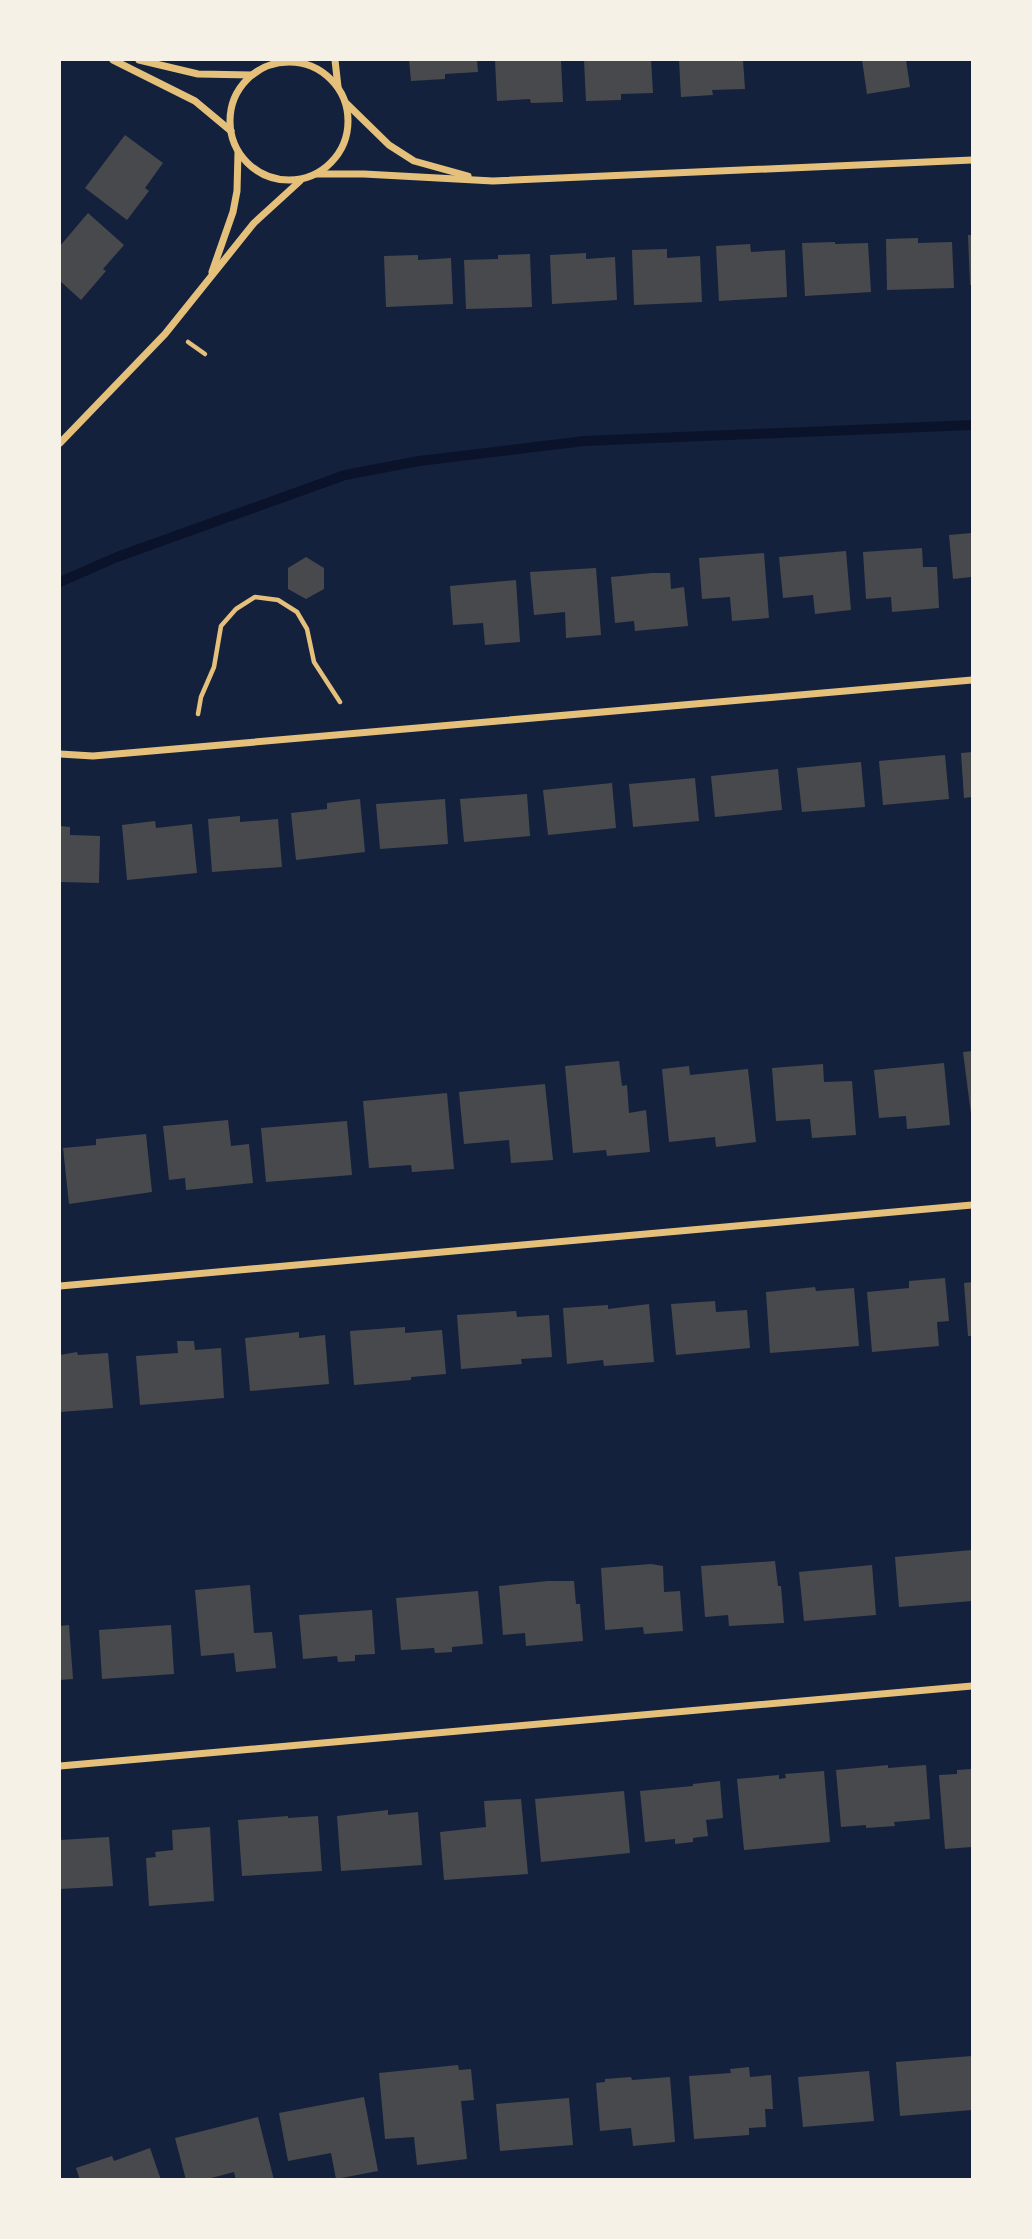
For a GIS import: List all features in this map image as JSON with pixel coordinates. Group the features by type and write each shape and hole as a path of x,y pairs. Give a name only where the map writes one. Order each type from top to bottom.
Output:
{"street":[{"path":"113,60 195,101 231,131"},
{"path":"139,60 198,74 252,75"},
{"path":"335,60 338,88"},
{"path":"346,103 346,138 339,154 328,167 296,181 276,180 257,172 232,142 229,122 232,103 241,85 252,75 276,62 294,62 311,66 326,75 338,88 346,103 389,145 414,161 448,172 493,181"},
{"path":"209,279 233,212 237,191 238,152"},
{"path":"316,174 493,181 972,160"},
{"path":"60,443 165,334 254,223 303,178"},
{"path":"60,754 107,755 972,680"},
{"path":"60,1286 972,1205"},
{"path":"60,1766 972,1686"}],"path":[{"path":"188,342 205,354"},
{"path":"198,713 201,697 214,667 221,626 236,609 255,597 278,600 297,612 307,629 314,662 340,702"}],"building":[{"path":"409,60 477,60 478,72 445,74 445,79 411,81"},
{"path":"495,60 561,60 563,102 531,103 530,99 497,101"},
{"path":"584,60 651,60 653,93 621,94 621,100 586,101"},
{"path":"679,60 743,60 745,89 712,90 713,95 681,97"},
{"path":"862,60 906,60 910,87 867,94"},
{"path":"125,135 163,163 145,188 149,191 127,220 85,188"},
{"path":"88,213 124,245 81,300 60,281 60,246"},
{"path":"968,235 972,235 972,285 970,285"},
{"path":"918,238 918,243 952,242 954,288 887,290 886,239"},
{"path":"802,243 868,243 871,292 805,296"},
{"path":"750,244 751,252 785,250 787,297 719,301 716,246"},
{"path":"667,249 667,258 700,256 702,302 634,305 632,250"},
{"path":"586,253 586,259 615,257 617,300 552,304 550,255"},
{"path":"530,254 532,307 466,309 464,260"},
{"path":"418,255 418,260 451,258 453,304 386,307 384,256"},
{"path":"972,533 972,577 953,579 949,535"},
{"path":"922,548 923,567 937,567 939,608 892,612 891,597 866,599 863,552"},
{"path":"846,551 851,610 815,614 813,595 783,598 779,557"},
{"path":"764,553 769,618 732,621 730,597 702,599 699,558"},
{"path":"306,557 324,568 324,589 306,599 288,589 288,568"},
{"path":"596,568 601,635 566,638 565,612 534,615 530,572"},
{"path":"670,573 671,589 684,587 688,626 635,631 634,621 615,623 611,577"},
{"path":"516,580 520,642 485,645 483,623 453,625 450,586"},
{"path":"972,752 972,797 964,798 961,753"},
{"path":"945,755 949,799 883,805 879,761"},
{"path":"861,762 865,807 802,812 797,768"},
{"path":"778,769 782,810 715,817 711,776"},
{"path":"695,778 699,821 633,827 629,784"},
{"path":"612,783 616,828 548,835 543,790"},
{"path":"527,794 530,836 464,842 460,799"},
{"path":"360,799 365,852 296,860 291,813 327,809 327,803"},
{"path":"445,799 448,844 380,849 376,804"},
{"path":"240,816 240,822 278,819 282,867 212,872 208,819"},
{"path":"155,821 156,828 192,824 197,873 127,880 122,825"},
{"path":"60,826 70,827 70,835 100,836 99,883 60,882"},
{"path":"972,1051 972,1114 971,1114 963,1052"},
{"path":"619,1061 622,1086 627,1085 629,1113 646,1110 650,1152 607,1156 606,1150 573,1153 565,1066"},
{"path":"944,1063 950,1125 907,1129 906,1116 879,1118 874,1070"},
{"path":"823,1064 824,1082 852,1081 856,1135 812,1138 810,1119 776,1121 772,1068"},
{"path":"689,1066 690,1075 748,1069 756,1142 716,1147 715,1137 669,1142 662,1069"},
{"path":"545,1084 553,1160 511,1163 509,1140 464,1144 459,1092"},
{"path":"447,1093 454,1169 412,1172 411,1165 369,1168 363,1101"},
{"path":"228,1120 231,1146 249,1144 253,1183 186,1190 185,1178 169,1180 163,1126"},
{"path":"347,1121 352,1175 266,1182 261,1128"},
{"path":"146,1134 152,1192 69,1204 63,1148 96,1145 96,1139"},
{"path":"945,1278 949,1321 937,1322 939,1346 872,1352 867,1292 909,1288 909,1281"},
{"path":"972,1282 972,1336 968,1336 964,1283"},
{"path":"815,1287 816,1291 854,1288 859,1346 770,1353 766,1292"},
{"path":"715,1301 716,1312 747,1310 750,1348 676,1355 671,1304"},
{"path":"649,1304 654,1362 604,1366 603,1360 567,1364 563,1308 608,1305 608,1309"},
{"path":"516,1311 517,1317 549,1315 552,1357 521,1359 522,1364 461,1369 457,1315"},
{"path":"405,1327 405,1333 442,1330 446,1374 354,1385 350,1331"},
{"path":"299,1332 299,1338 325,1335 329,1384 250,1391 245,1338"},
{"path":"177,1341 194,1341 195,1350 221,1348 224,1398 140,1405 136,1356 178,1353"},
{"path":"77,1352 78,1355 108,1353 113,1408 60,1412 60,1355"},
{"path":"972,1550 972,1601 899,1607 895,1557"},
{"path":"775,1561 778,1586 781,1586 784,1623 729,1626 728,1615 705,1617 701,1566"},
{"path":"651,1564 663,1566 664,1592 680,1591 683,1631 644,1634 643,1627 605,1630 601,1568"},
{"path":"872,1565 876,1615 804,1621 799,1572"},
{"path":"574,1581 576,1604 580,1604 583,1641 526,1646 525,1633 503,1635 499,1586"},
{"path":"250,1585 254,1633 272,1632 276,1668 236,1672 234,1653 201,1656 195,1590"},
{"path":"478,1591 483,1644 452,1647 452,1652 435,1653 434,1648 401,1650 396,1598"},
{"path":"372,1610 375,1654 355,1655 355,1661 338,1662 337,1656 303,1659 299,1615"},
{"path":"69,1625 73,1679 60,1680 60,1626"},
{"path":"171,1625 174,1674 102,1679 99,1630"},
{"path":"888,1765 888,1768 926,1765 930,1819 894,1822 895,1826 841,1827 836,1770"},
{"path":"972,1769 972,1847 945,1849 939,1775 957,1774 957,1770"},
{"path":"824,1771 830,1842 744,1850 737,1779 779,1775 779,1779 786,1778 785,1774"},
{"path":"720,1781 723,1818 706,1820 708,1836 693,1838 693,1842 675,1844 675,1839 645,1842 640,1791"},
{"path":"624,1791 630,1853 541,1862 535,1799"},
{"path":"521,1799 528,1874 444,1880 440,1832 486,1827 484,1801"},
{"path":"388,1810 388,1815 418,1812 422,1865 341,1871 337,1816"},
{"path":"318,1816 322,1871 242,1876 238,1820"},
{"path":"210,1827 214,1901 149,1906 146,1858 156,1857 155,1852 173,1850 172,1830"},
{"path":"109,1837 113,1886 60,1889 60,1840"},
{"path":"972,2056 972,2110 900,2116 896,2062"},
{"path":"458,2065 459,2070 471,2069 474,2100 461,2101 467,2159 417,2165 414,2137 385,2139 379,2073"},
{"path":"749,2067 750,2077 771,2075 773,2109 765,2109 766,2127 749,2128 749,2135 694,2139 689,2076 731,2073 730,2069"},
{"path":"869,2071 874,2121 803,2127 798,2077"},
{"path":"631,2077 632,2080 670,2077 675,2142 633,2146 631,2128 600,2131 596,2083 605,2082 605,2079"},
{"path":"364,2097 378,2171 336,2179 331,2153 288,2161 279,2113"},
{"path":"569,2098 573,2145 500,2151 496,2104"},
{"path":"258,2117 274,2180 236,2180 234,2172 204,2180 186,2180 175,2138"},
{"path":"150,2148 161,2180 80,2180 76,2168 112,2156 114,2161"}],"waterway":[{"path":"60,582 117,557 345,475 419,461 584,441 972,425"}]}
